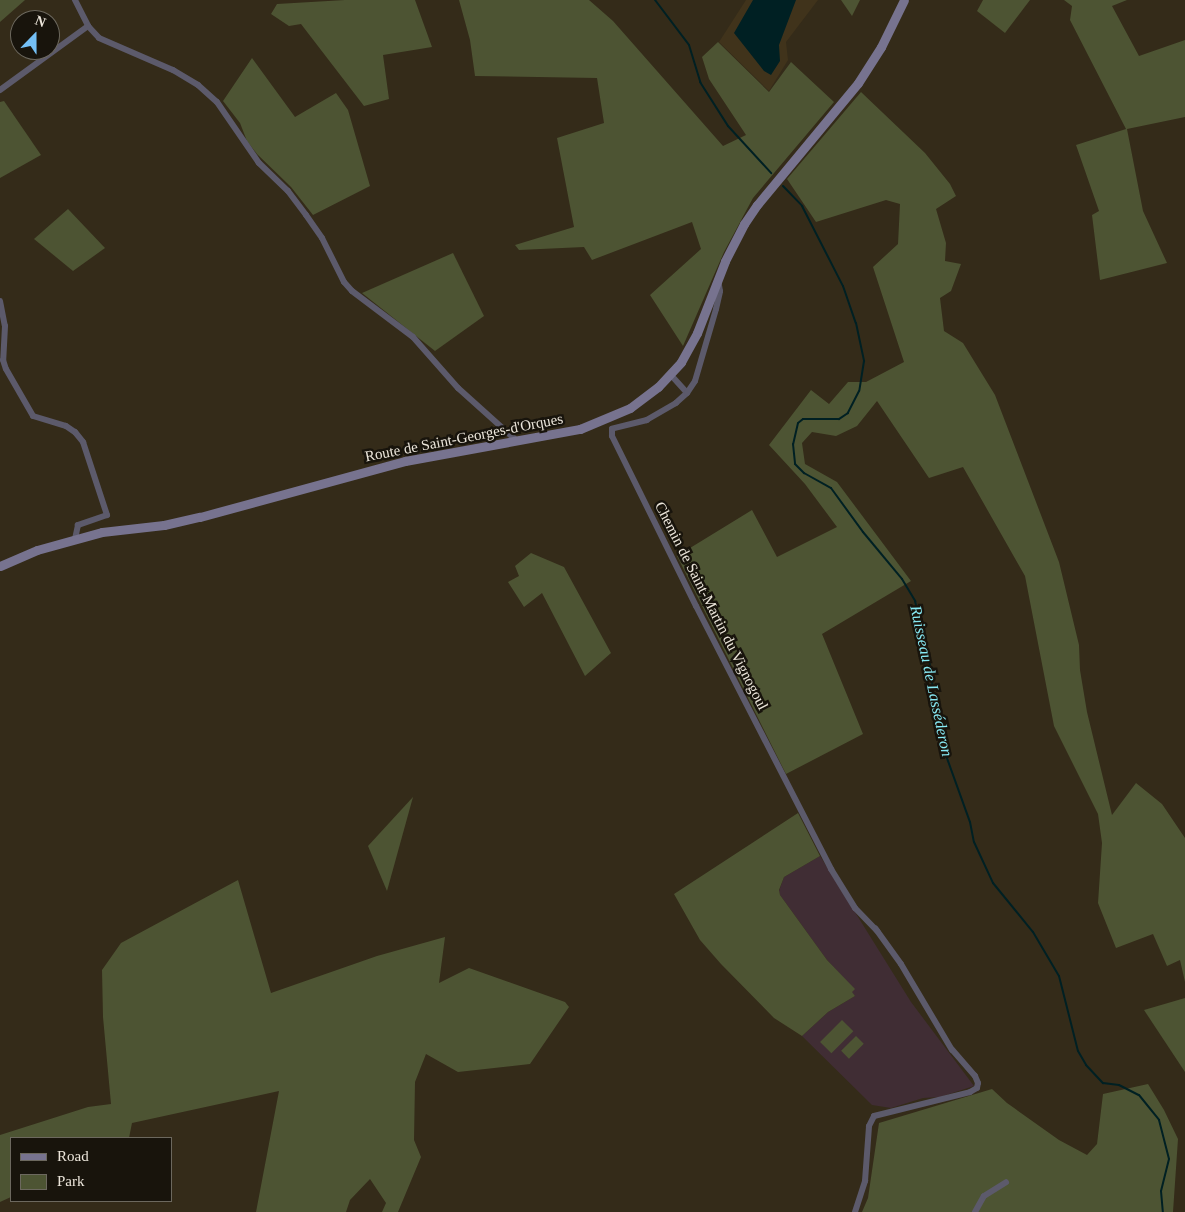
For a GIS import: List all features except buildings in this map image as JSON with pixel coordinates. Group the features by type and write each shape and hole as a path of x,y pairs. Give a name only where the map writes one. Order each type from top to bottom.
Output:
{"street":[{"path":"75,0 88,26 99,38 181,75 198,85 217,102 248,148 288,191 306,215 322,238 344,282 352,291 413,336 458,388 517,441"},
{"name":"Route de Saint-Georges-d'Orques","path":"0,566 36,550 102,532 164,525 200,517 396,464 580,430 617,416 644,399 681,362 697,333 734,241 744,224 757,204 858,83 881,47 904,0"},
{"path":"0,90 88,26"},
{"name":"Chemin de Saint-Martin du Vignogoul","path":"718,280 720,291 716,309 695,381 687,393 676,404 647,420 612,429 612,436 696,606 831,869 855,908 877,931 901,964 952,1050 975,1076 978,1083 977,1088 970,1092 874,1116 869,1126 865,1180 855,1212"},
{"path":"0,301 5,326 4,360 6,369 33,416 66,426 75,432 83,442 107,515 78,525 75,539"},
{"path":"670,374 687,393"},
{"path":"975,1212 984,1196 1006,1182"}],"shaded area":[{"path":"746,0 818,0 786,42 788,60 769,91 719,42"},
{"path":"820,856 911,1002 974,1086 940,1097 923,1098 891,1108 872,1105 802,1036 828,1012 855,996 851,992 854,989 827,960 779,891 784,877"}],"green space":[{"path":"0,0 25,0 14,10 10,10 10,13 0,22"},
{"path":"345,0 415,0 432,47 383,55 389,99 364,106 301,24 289,26 271,14 277,4"},
{"path":"459,0 589,0 613,21 723,146 746,135 709,79 702,57 718,42 769,92 791,62 834,102 753,198 724,252 683,346 650,295 701,249 692,222 592,260 584,247 519,250 515,245 574,227 557,138 604,123 597,78 475,76 470,40"},
{"path":"841,0 860,0 852,16"},
{"path":"983,0 1030,0 1005,33 977,11"},
{"path":"1064,0 1127,0 1112,6 1139,56 1185,40 1185,117 1127,129 1143,211 1167,263 1100,280 1092,215 1099,211 1076,145 1126,129 1070,20 1072,6"},
{"path":"252,58 295,117 336,93 348,110 370,186 313,215 291,187 257,154 247,141 240,123 223,101"},
{"path":"861,92 925,153 950,184 956,196 936,209 946,243 945,261 961,264 951,291 940,298 944,331 963,343 995,395 1059,562 1079,645 1080,670 1087,712 1112,815 1136,783 1162,804 1185,838 1185,982 1180,960 1167,966 1153,934 1116,948 1098,903 1102,843 1098,814 1054,726 1025,576 963,467 929,478 877,401 857,426 836,436 812,432 802,443 805,464 837,482 911,581 822,634 863,734 786,774 677,556 752,510 777,557 837,527 805,484 769,445 811,390 829,404 848,382 866,382 904,362 873,267 898,244 900,204 886,200 816,222 787,179"},
{"path":"4,101 41,155 0,178 0,102"},
{"path":"68,209 105,248 73,271 34,239"},
{"path":"453,253 484,316 435,351 362,293"},
{"path":"531,553 564,567 611,653 585,676 542,593 524,607 508,582 519,576 515,566"},
{"path":"413,797 387,891 368,846"},
{"path":"798,813 820,856 784,877 779,890 780,895 827,960 855,989 852,992 855,996 828,1012 802,1036 774,1018 721,964 700,940 674,894"},
{"path":"238,880 271,993 377,956 445,937 439,983 469,968 565,1002 569,1007 530,1064 458,1072 426,1054 415,1082 414,1140 421,1157 398,1212 382,1212 386,1203 370,1179 350,1200 346,1212 256,1212 279,1091 132,1123 129,1137 10,1137 10,1197 0,1202 0,1135 88,1107 111,1104 103,1017 102,970 121,943"},
{"path":"1185,998 1185,1072 1144,1010"},
{"path":"842,1020 853,1031 831,1053 820,1042"},
{"path":"856,1036 864,1044 849,1059 841,1051"},
{"path":"1148,1084 1164,1110 1178,1139 1173,1212 862,1212 868,1198 879,1123 992,1089 1007,1103 1059,1140 1087,1155 1097,1144 1103,1094"}],"water":[{"path":"753,0 796,0 779,45 780,61 771,75 764,71 734,33"}],"waterway":[{"name":"Ruisseau de Lasséderon","path":"655,0 689,45 700,82 728,126 771,173"},
{"name":"Ruisseau de Lasséderon","path":"783,186 802,206 843,286 856,323 864,361 859,391 848,413 839,419 803,419 798,423 793,444 795,464 804,473 831,488 863,532 902,579 915,601 929,658 939,736 970,822 974,842 993,883 1033,932 1059,976 1078,1051 1086,1065 1103,1083 1119,1085 1139,1095 1159,1120 1169,1159 1161,1191 1163,1212"}]}
